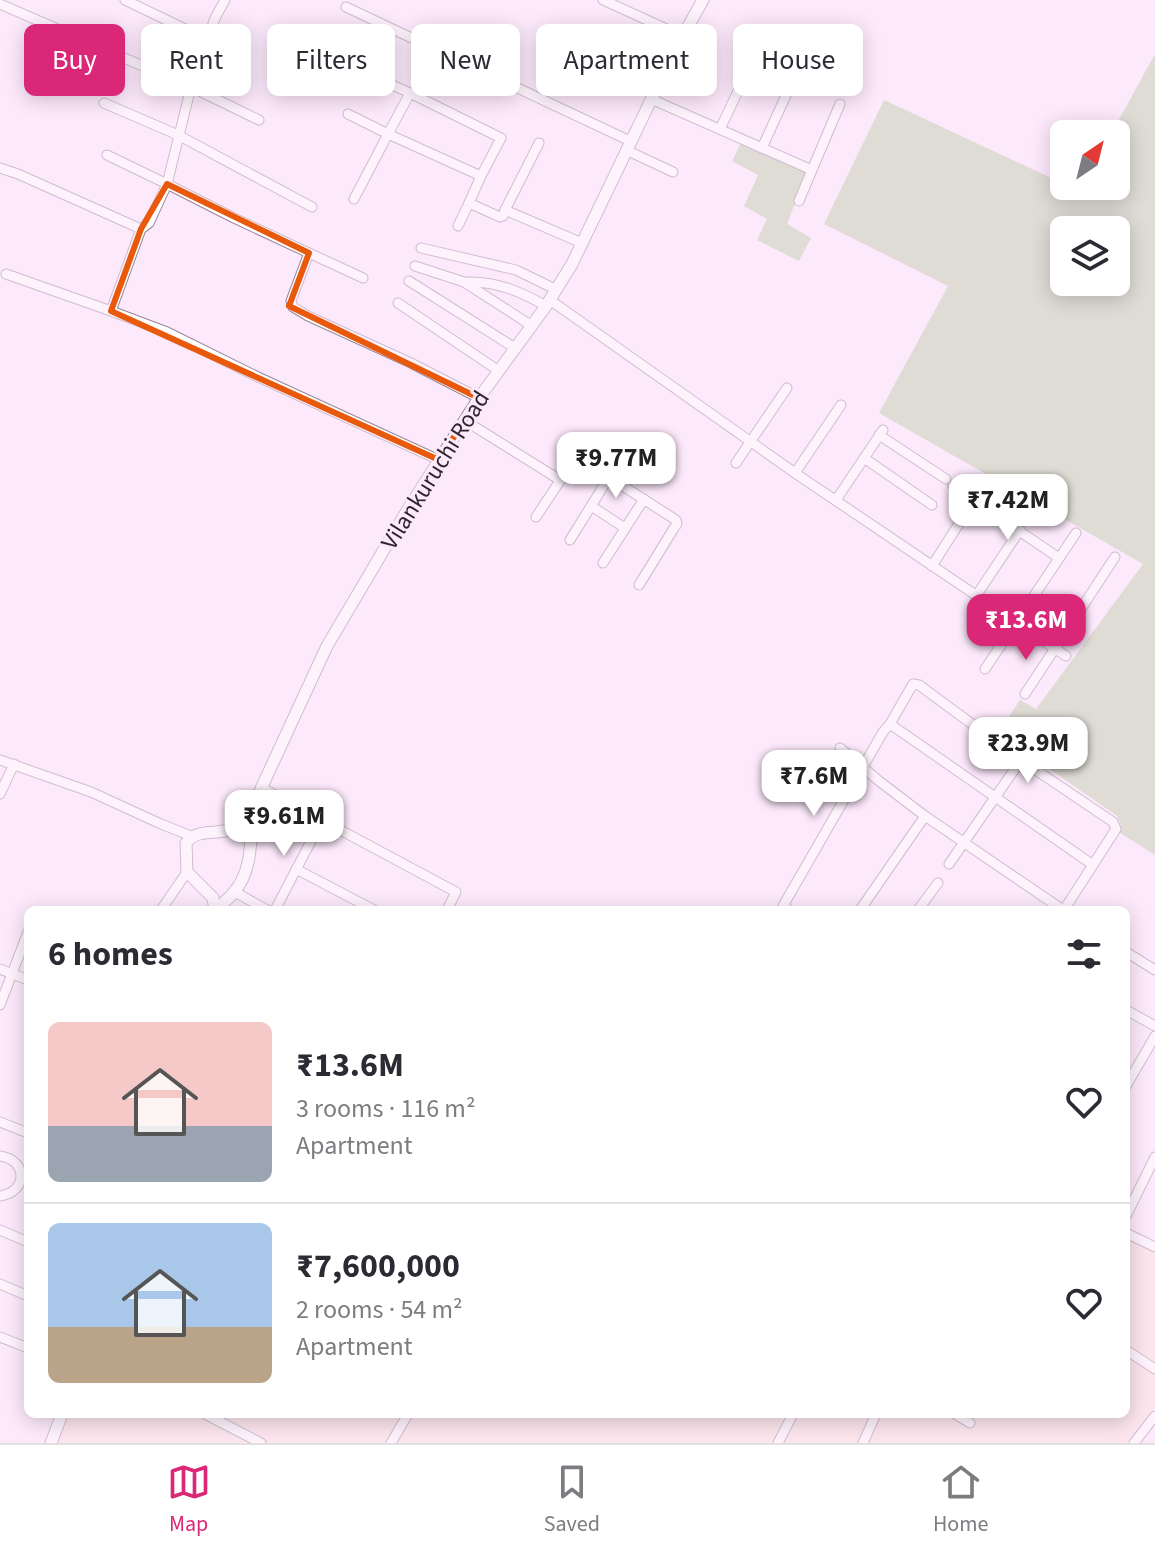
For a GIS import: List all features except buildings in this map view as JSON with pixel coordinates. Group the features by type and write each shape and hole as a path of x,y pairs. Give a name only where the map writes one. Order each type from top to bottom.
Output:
{"main road":[{"name":"Vilankuruchi Road","path":"689,24 703,0"},
{"name":"Vilankuruchi Road","path":"191,836 236,826 253,806 327,646 464,420 551,299 582,243 652,96"},
{"path":"219,906 235,892 244,876 250,851 253,806"},
{"path":"191,836 186,843 187,872 213,898 215,906"},
{"path":"51,1443 60,1418"}],"street":[{"path":"125,0 175,24"},
{"path":"213,24 225,0"},
{"path":"603,0 656,24"},
{"path":"0,4 141,65"},
{"path":"346,7 628,146 673,172"},
{"path":"395,86 501,138 458,226"},
{"path":"354,199 410,93"},
{"path":"111,311 141,229 149,223 167,184 189,96"},
{"path":"210,96 259,120"},
{"path":"720,129 736,96"},
{"path":"762,148 786,96"},
{"path":"651,99 812,170"},
{"path":"104,103 178,135 312,207"},
{"path":"799,201 840,104"},
{"path":"348,114 481,176"},
{"path":"469,203 503,216 539,143"},
{"path":"107,155 363,278"},
{"path":"0,168 141,229"},
{"path":"505,210 582,243"},
{"path":"421,248 516,270 551,299 795,473 1066,656"},
{"path":"309,253 291,301 293,307 479,398"},
{"path":"415,266 464,282 532,326"},
{"path":"6,274 167,332 439,460"},
{"path":"409,281 515,348"},
{"path":"464,282 481,282 551,299"},
{"path":"398,303 499,371"},
{"path":"736,463 787,388"},
{"path":"795,473 841,405"},
{"path":"464,420 560,480"},
{"path":"836,500 881,432 1059,558"},
{"path":"536,517 585,443"},
{"path":"576,456 676,520 677,524 639,585"},
{"path":"864,458 932,505"},
{"path":"570,540 609,477"},
{"path":"603,563 644,499"},
{"path":"932,566 974,500"},
{"path":"591,506 625,528"},
{"path":"976,596 1020,530"},
{"path":"985,669 1076,533"},
{"path":"1025,694 1115,557"},
{"path":"783,906 913,684 919,685 1021,760 1113,822 1116,829 1066,906"},
{"path":"890,724 1093,865"},
{"path":"840,748 925,816 1057,906"},
{"path":"0,760 91,792 191,836"},
{"path":"949,864 1021,760"},
{"path":"0,794 14,764"},
{"path":"262,788 456,892 449,906"},
{"path":"863,906 925,816"},
{"path":"277,906 322,820"},
{"path":"296,869 366,906"},
{"path":"164,906 187,872"},
{"path":"921,906 938,883"},
{"path":"235,892 260,906"},
{"path":"0,1005 24,942"},
{"path":"1130,954 1155,970"},
{"path":"0,969 24,978"},
{"path":"1130,1012 1155,1026"},
{"path":"1130,1079 1155,1036"},
{"path":"0,1122 24,1131"},
{"path":"0,1156 17,1163 24,1184 12,1193 0,1196"},
{"path":"1130,1208 1155,1157"},
{"path":"0,1230 24,1240"},
{"path":"1130,1235 1155,1247"},
{"path":"0,1284 24,1294"},
{"path":"0,1337 24,1346"},
{"path":"1130,1353 1155,1369"},
{"path":"1134,1443 1155,1416"},
{"path":"213,1418 261,1443"},
{"path":"391,1443 406,1418"},
{"path":"778,1443 791,1418"},
{"path":"863,1443 874,1418"},
{"path":"962,1418 970,1423"}],"highlighted area":[{"path":"167,184 309,253 289,306 479,398 439,460 111,311 141,229"}],"shaded area":[{"path":"1130,1236 1155,1251 1155,1407 1126,1443 54,1443 63,1418 1130,1418"}],"green space":[{"path":"1155,54 1155,855 1120,833 1117,816 998,733 1020,700 1036,709 1143,564 879,413 948,286 824,224 884,100 1050,177 1050,200 1130,200 1130,120 1119,120"},
{"path":"741,143 807,172 787,224 811,238 799,261 757,240 767,219 744,206 758,175 732,161"}]}
